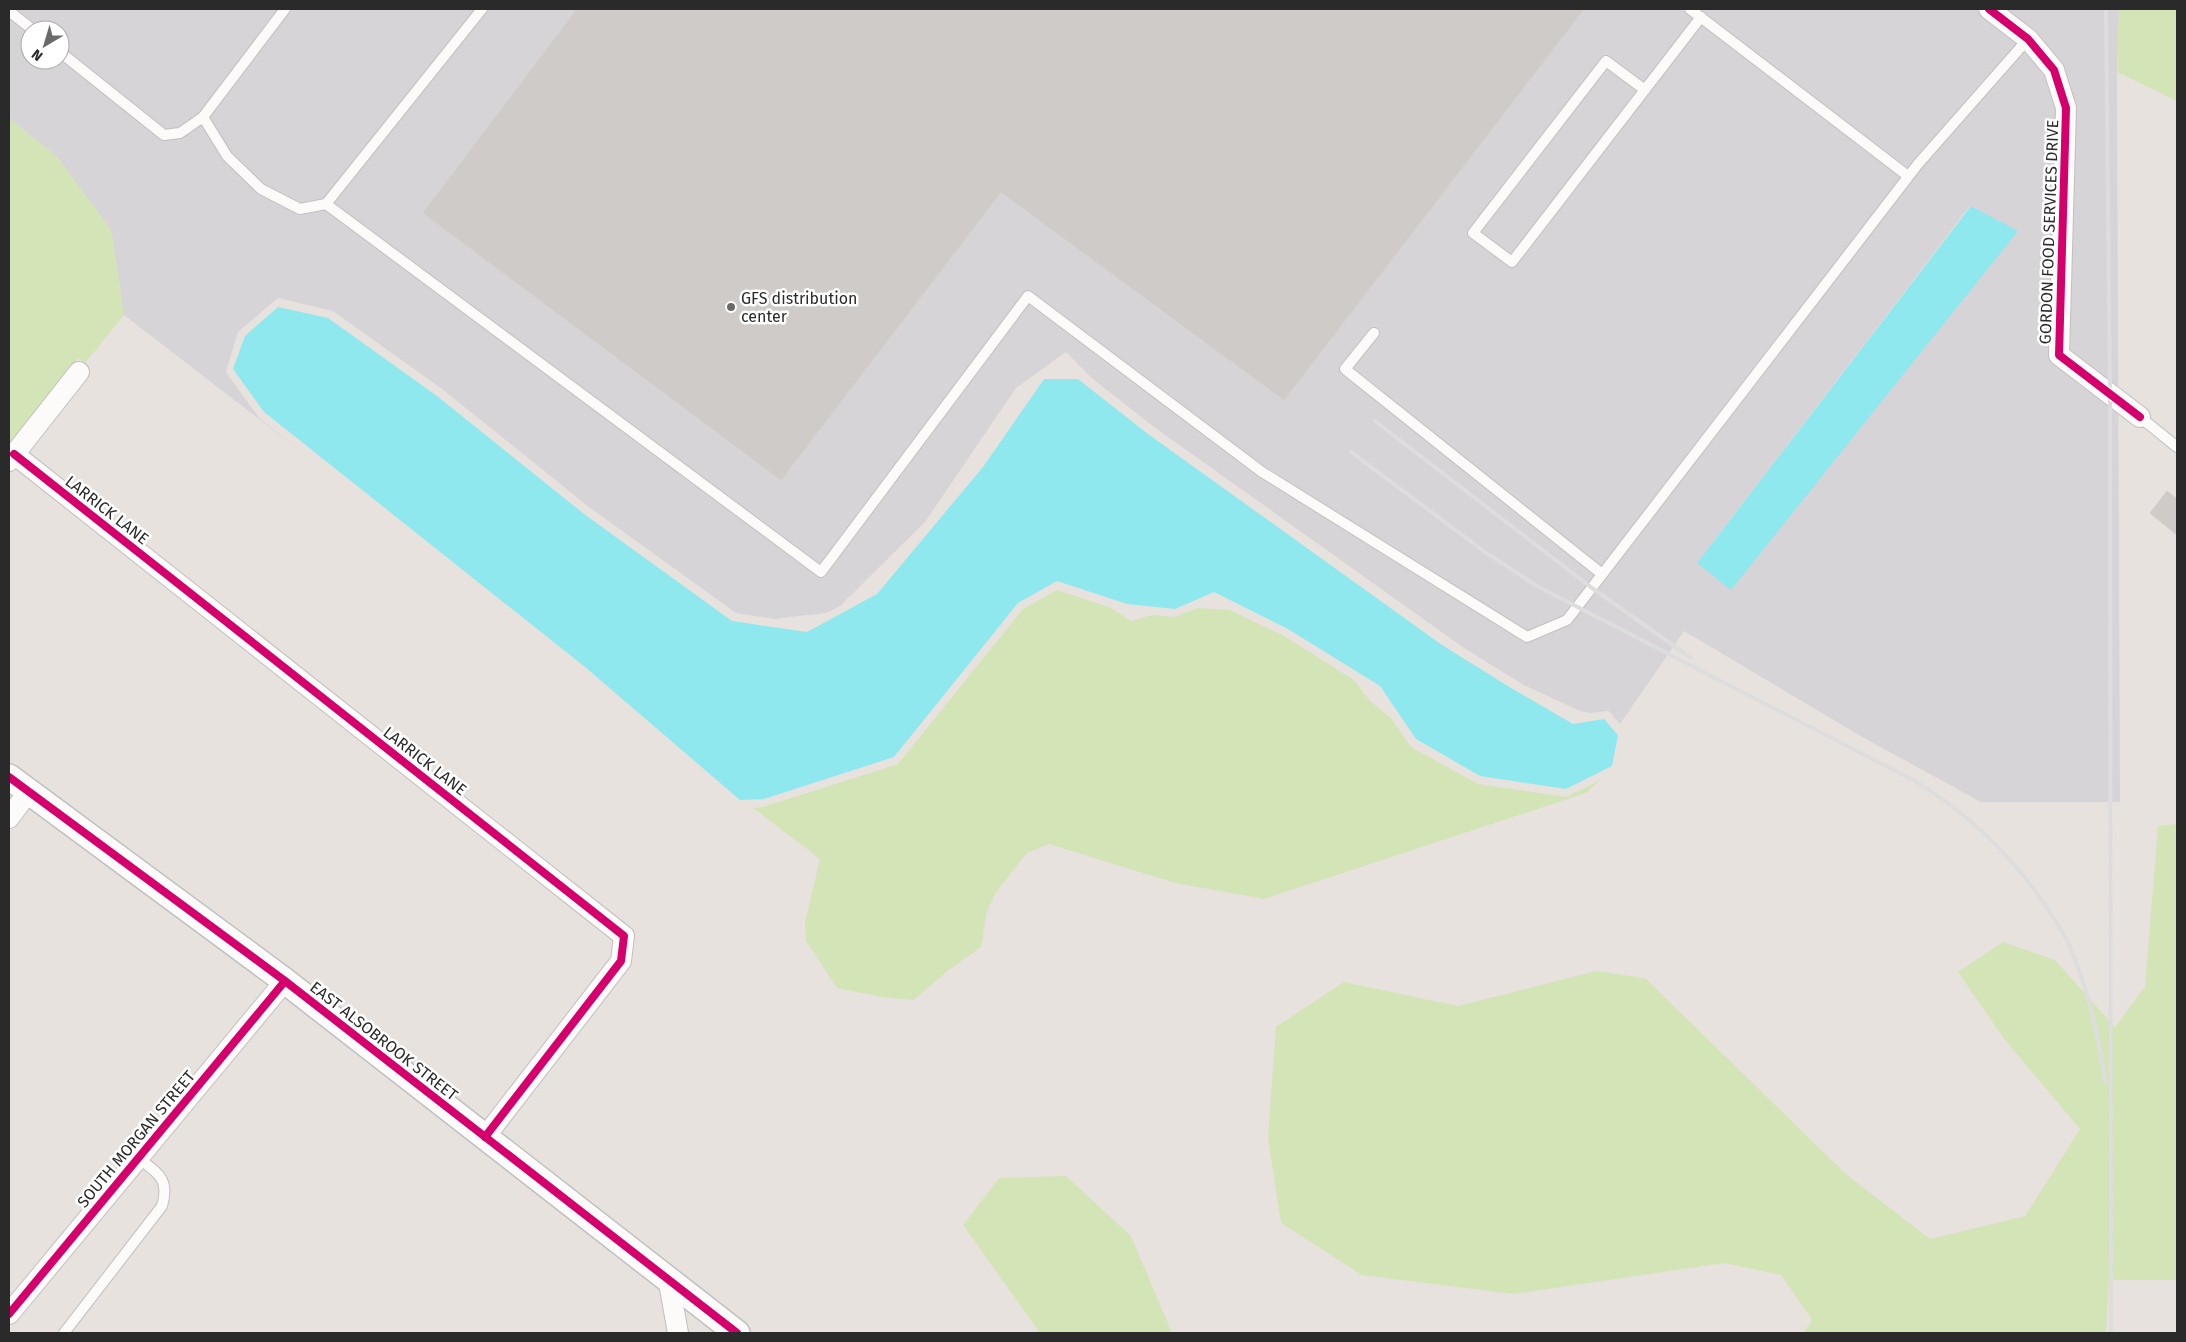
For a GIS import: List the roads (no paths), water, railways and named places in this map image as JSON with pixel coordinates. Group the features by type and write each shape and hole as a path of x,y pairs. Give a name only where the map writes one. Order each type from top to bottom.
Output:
{"street":[{"name":"GORDON FOOD SERVICES DRIVE","path":"1989,9 2028,39 2054,70 2066,108 2060,355 2140,417"},
{"path":"11,457 79,372"},
{"name":"LARRICK LANE","path":"11,457 624,936 621,961 485,1137"},
{"name":"EAST ALSOBROOK STREET","path":"9,776 285,982 669,1283 737,1333"},
{"path":"9,818 29,791"},
{"name":"SOUTH MORGAN STREET","path":"9,1314 285,982"},
{"path":"669,1283 678,1333"}],"lane":[{"path":"70,60 164,135 180,133 204,117 285,9"},
{"path":"204,117 227,156 261,189 300,209 326,204 482,9"},
{"path":"1690,9 1908,176"},
{"path":"9,11 20,20"},
{"path":"1645,90 1606,61 1474,233 1512,262 1645,90 1701,17"},
{"path":"326,204 821,572 1028,296 1262,472 1527,638 1567,620 1908,176 2028,39"},
{"path":"1374,333 1345,369 1602,574"},
{"path":"2140,417 2177,447"},
{"path":"64,1333 162,1206 166,1192 161,1176 138,1158"}],"water":[{"path":"1971,206 2018,231 1731,590 1697,563"},
{"path":"278,307 328,318 437,396 584,514 732,621 807,632 877,594 983,467 1044,379 1078,379 1148,434 1442,645 1573,724 1604,719 1618,735 1612,766 1566,789 1480,776 1416,739 1380,686 1288,629 1214,592 1175,609 1127,604 1057,581 1018,603 894,757 764,799 740,800 585,667 264,412 233,369 245,336"}],"railway":[{"path":"2106,9 2110,394 2111,1333"},
{"path":"1375,421 1592,588 1691,658"},
{"path":"1351,452 1485,552 1537,586 1913,780 1953,807 1971,822 2021,872 2066,937 2087,996 2100,1048 2105,1082"}],"place":[{"name":"GFS distribution center","path":"731,307"}]}
